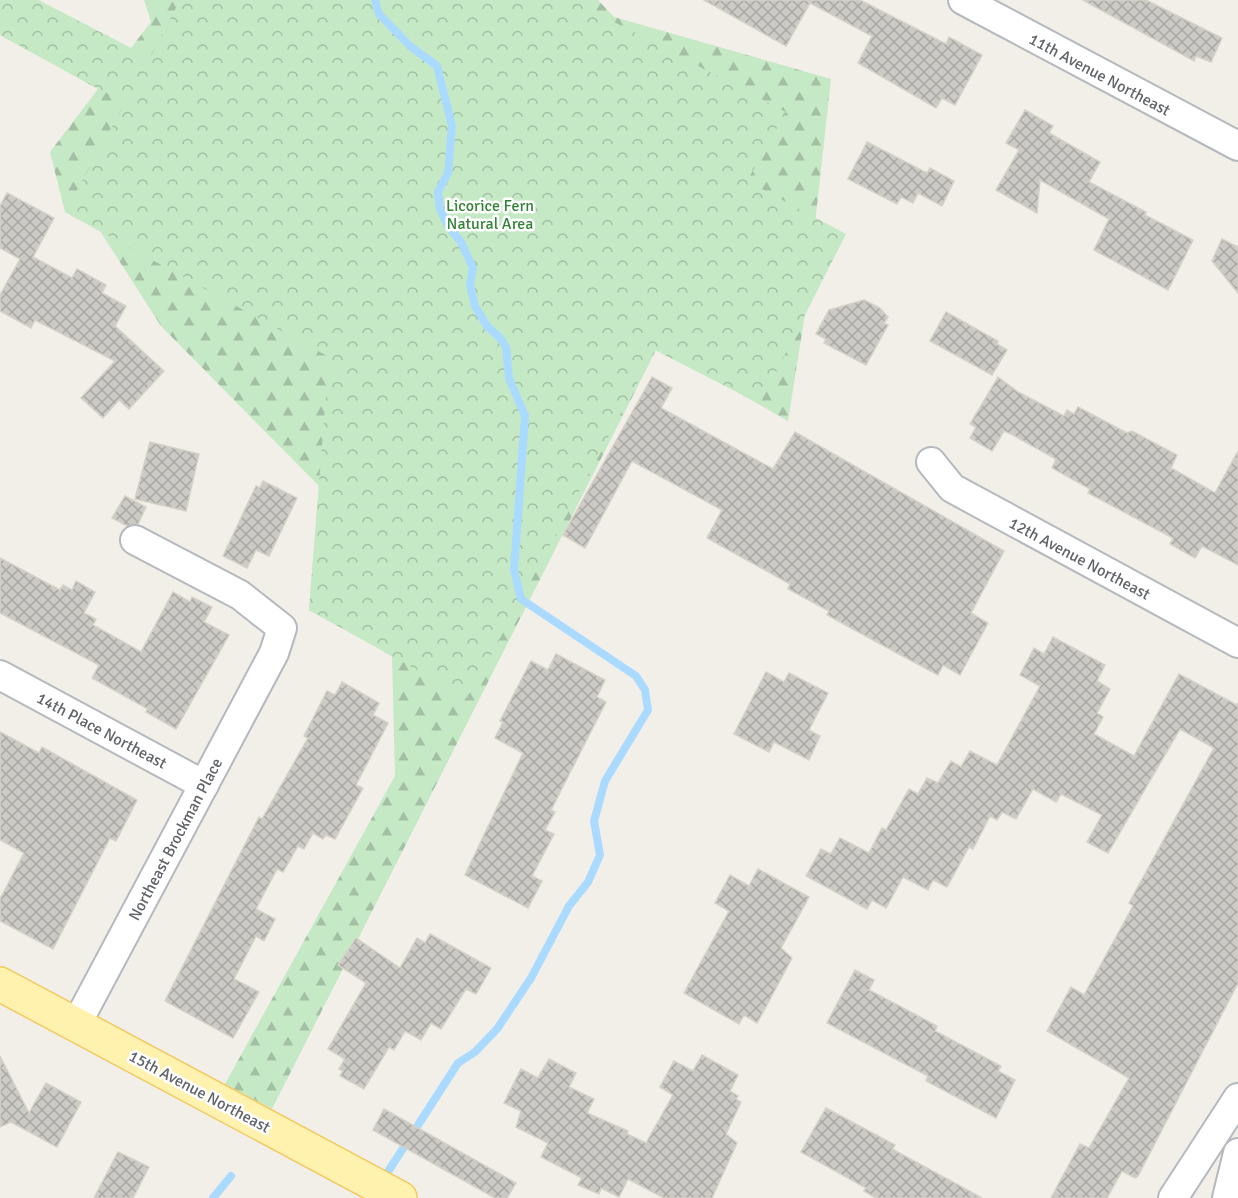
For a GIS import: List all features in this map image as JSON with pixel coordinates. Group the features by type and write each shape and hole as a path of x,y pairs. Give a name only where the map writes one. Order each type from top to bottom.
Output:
{"main road":[{"name":"15th Avenue Northeast","path":"0,984 400,1198"}],"street":[{"name":"11th Avenue Northeast","path":"963,0 1238,146"},
{"name":"12th Avenue Northeast","path":"931,462 952,488 1238,643"},
{"name":"Northeast Brockman Place","path":"76,1025 274,653 282,628 240,595 135,540"},
{"name":"14th Place Northeast","path":"0,675 204,785"},
{"path":"1173,1198 1238,1098"},
{"path":"1227,1198 1238,1153"}],"green space":[{"name":"Licorice Fern Natural Area","path":"0,0 38,0 131,48 151,22 144,0 598,0 614,17 831,79 805,314 788,421 658,347 272,1109 225,1084 395,776 392,656 309,610 319,486 161,326 100,231 65,212 50,152 98,89 0,35"},
{"name":"Licorice Fern Natural Area","path":"0,0 38,0 150,58 180,0 579,0 578,3 786,112 747,181 846,234 760,404 655,350 468,698 309,610 329,357 65,212 125,103 0,35"}],"building":[{"path":"704,0 860,0 946,44 949,37 982,55 955,105 942,98 936,108 858,63 872,36 810,3 786,46"},
{"path":"1083,0 1146,0 1222,38 1211,62 1196,56 1194,61"},
{"path":"1025,110 1053,126 1049,133 1100,162 1089,182 1193,240 1168,290 1094,250 1109,219 1040,180 1037,213 996,190 1019,150 1006,143"},
{"path":"867,142 927,173 930,168 954,181 942,206 918,193 913,203 901,197 897,204 848,179"},
{"path":"7,193 54,218 33,257 72,278 77,269 106,285 102,293 126,306 115,326 164,371 129,409 119,400 103,418 81,398 115,361 35,320 31,328 0,311 0,295 20,259 0,248 0,206"},
{"path":"1222,239 1238,247 1238,293 1212,261"},
{"path":"864,300 880,308 888,317 884,323 888,325 866,365 824,343 826,339 816,334 829,310"},
{"path":"946,312 998,341 997,344 1007,350 992,375 930,341"},
{"path":"652,377 672,388 661,408 773,469 795,432 1004,551 971,613 988,623 960,675 943,665 938,675 895,652 827,615 829,611 788,589 790,584 707,538 722,510 632,461 585,548 563,535"},
{"path":"998,377 1018,392 1064,416 1067,410 1074,414 1078,407 1127,433 1132,431 1177,455 1171,468 1215,493 1238,451 1238,565 1202,546 1195,558 1170,544 1173,538 1088,493 1090,489 1052,468 1056,459 1011,434 1004,431 992,451 970,438 976,427 970,424"},
{"path":"150,442 199,454 186,511 135,499"},
{"path":"263,481 297,498 269,556 256,550 247,568 223,556 256,486 260,488"},
{"path":"125,496 146,507 138,524 127,526 112,518"},
{"path":"0,558 60,590 63,585 72,590 76,581 95,592 84,613 96,619 93,625 141,652 173,592 190,602 192,597 212,607 204,622 229,635 176,729 146,712 148,709 92,678 99,665 0,613"},
{"path":"1053,637 1105,665 1097,681 1110,689 1097,713 1103,717 1094,734 1134,756 1179,674 1237,705 1238,703 1238,983 1138,1176 1135,1178 1122,1171 1107,1198 1051,1198 1080,1144 1089,1148 1129,1078 1047,1031 1071,987 1084,995 1133,906 1129,903 1214,748 1180,729 1108,853 1087,842 1102,815 1061,794 1056,802 1033,789 1016,819 1002,812 997,820 990,816 973,849 969,847 947,887 933,880 928,890 903,877 886,908 872,900 867,909 806,876 821,849 831,854 840,838 869,853 882,828 886,830 909,789 918,794 927,778 938,783 951,761 961,767 970,751 997,765 1040,686 1020,675 1034,648 1044,654"},
{"path":"556,654 605,680 597,697 606,702 551,810 555,812 545,830 554,834 532,876 542,881 528,908 465,875 523,753 495,738 503,722 500,721 531,661 548,670"},
{"path":"766,672 784,682 789,673 828,693 809,730 820,736 809,760 774,742 769,752 734,734"},
{"path":"342,682 379,703 373,715 388,723 356,785 363,788 335,839 326,835 323,839 313,833 304,849 298,846 283,872 277,869 256,909 275,919 264,941 256,936 234,979 259,992 233,1038 165,1001 259,817 262,819 308,738 304,736 327,691 335,695"},
{"path":"0,732 39,753 42,747 137,800 116,841 110,838 53,949 0,921 0,899 24,853 0,840"},
{"path":"758,869 809,897 781,948 792,958 766,1007 757,1023 744,1015 739,1024 684,993 729,911 715,903 730,875 749,886"},
{"path":"430,934 491,968 476,994 466,989 441,1029 431,1023 421,1040 405,1031 394,1050 389,1047 364,1089 340,1076 343,1071 339,1069 345,1059 328,1049 366,983 338,965 356,938 400,968 417,938 425,943"},
{"path":"855,970 874,980 869,990 937,1026 935,1031 1001,1066 998,1071 1015,1080 996,1118 926,1081 928,1076 827,1023"},
{"path":"702,1055 738,1075 730,1091 738,1096 736,1099 741,1102 726,1134 737,1143 712,1198 664,1198 628,1179 619,1197 601,1188 599,1194 578,1185 582,1178 541,1157 548,1143 516,1127 521,1111 504,1103 521,1069 538,1078 549,1059 576,1073 569,1087 594,1099 587,1113 628,1131 627,1134 646,1143 673,1095 660,1087 674,1061 693,1071"},
{"path":"0,1056 29,1113 46,1083 81,1102 57,1147 11,1122 0,1127"},
{"path":"826,1108 895,1145 892,1149 982,1198 876,1198 864,1191 866,1188 801,1152"},
{"path":"384,1109 516,1183 507,1198 495,1198 373,1130"},
{"path":"118,1152 149,1167 133,1198 94,1198"}],"waterway":[{"path":"375,0 379,14 410,46 437,66 452,126 448,173 438,192 440,209 448,226 461,242 473,268 470,285 475,306 487,326 506,347 509,378 525,416 514,570 521,599 636,676 645,690 648,710 605,781 594,821 600,855 588,882 569,906 531,978 497,1029 475,1052 458,1063 382,1181"},
{"path":"213,1198 231,1176"}]}
